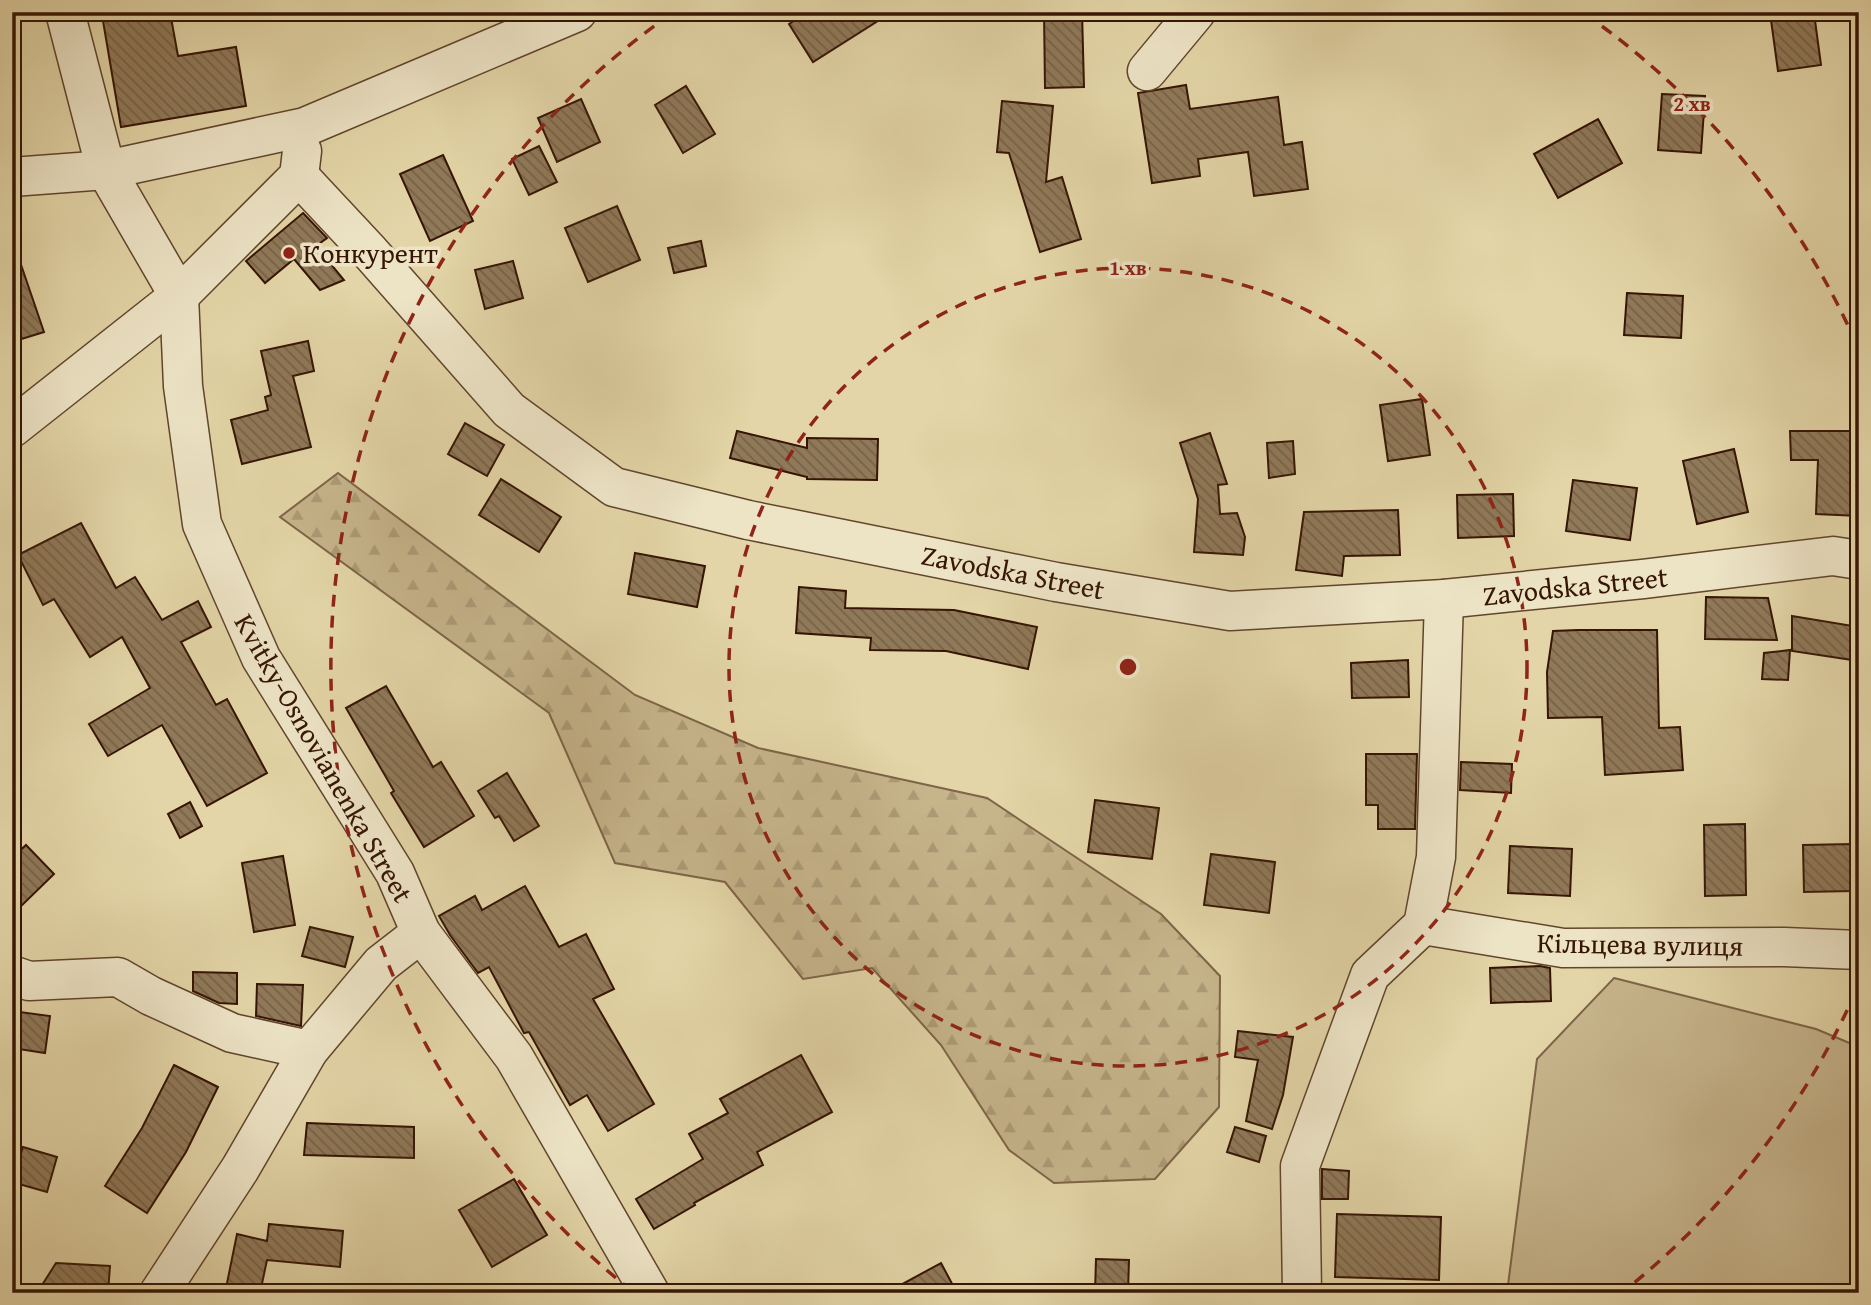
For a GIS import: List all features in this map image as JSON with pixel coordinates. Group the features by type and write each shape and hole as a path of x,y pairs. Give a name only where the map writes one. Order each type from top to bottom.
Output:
{"street":[{"path":"65,12 106,170 180,296"},
{"path":"12,177 106,170 305,127 578,12"},
{"path":"1147,71 1196,12"},
{"path":"12,428 180,296 299,176 305,127"},
{"name":"Zavodska Street","path":"299,176 509,410 614,487 748,520 1056,582 1230,611 1444,599 1833,556 1859,559"},
{"name":"Kvitky-Osnovianenka Street","path":"180,296 183,386 202,524 261,658 395,873 421,933 514,1057 650,1293"},
{"path":"1302,1293 1300,1166 1370,975 1423,925 1436,857 1444,599"},
{"name":"Кільцева вулиця","path":"1423,925 1563,948 1784,947 1859,950"},
{"name":"Kvitky-Osnovianenka Street","path":"159,1293 240,1169 309,1051 381,964 421,933"},
{"path":"12,975 29,981 118,977 151,996 232,1033 309,1051"}],"green space":[{"path":"338,473 635,695 758,748 987,798 1161,914 1220,976 1219,1107 1155,1179 1054,1183 1009,1150 941,1045 872,968 803,979 725,882 615,863 549,713 280,517"},
{"path":"1614,978 1816,1029 1859,1047 1859,1293 1507,1293 1537,1059"}],"building":[{"path":"119,12 170,12 178,56 236,47 246,106 121,127 102,15"},
{"path":"808,12 892,12 813,62 789,24"},
{"path":"1044,12 1082,12 1084,87 1045,88"},
{"path":"1814,13 1821,65 1778,71 1771,20"},
{"path":"1186,85 1190,109 1278,97 1284,145 1302,142 1308,189 1254,196 1248,152 1198,159 1200,176 1152,183 1138,93"},
{"path":"686,86 715,134 683,153 655,105"},
{"path":"1662,94 1705,96 1701,153 1658,150"},
{"path":"581,99 600,142 557,162 538,118"},
{"path":"1002,101 1053,106 1046,182 1062,177 1081,239 1040,252 1009,153 997,152"},
{"path":"1598,119 1622,163 1558,198 1534,154"},
{"path":"539,146 557,182 529,195 512,159"},
{"path":"443,155 473,221 430,241 400,174"},
{"path":"617,206 640,260 588,282 565,228"},
{"name":"Конкурент","path":"303,213 327,238 316,246 344,280 320,290 294,259 265,283 246,261"},
{"path":"701,241 706,266 674,273 668,248"},
{"path":"17,253 44,332 12,342 12,254"},
{"path":"513,261 523,298 485,309 475,270"},
{"path":"1627,293 1683,296 1681,338 1624,335"},
{"path":"308,341 314,371 293,376 311,447 242,464 231,420 268,410 265,397 271,395 261,351"},
{"path":"1422,399 1430,455 1388,461 1380,405"},
{"path":"465,423 504,445 487,476 448,454"},
{"path":"737,431 807,448 807,438 878,439 877,480 807,479 730,458"},
{"path":"1790,431 1859,431 1859,516 1816,514 1818,460 1791,460"},
{"path":"1210,433 1227,484 1218,485 1220,514 1237,513 1245,537 1243,555 1194,552 1198,499 1180,443"},
{"path":"1293,441 1295,474 1269,478 1267,443"},
{"path":"1734,449 1748,512 1697,524 1683,461"},
{"path":"501,479 561,517 539,552 479,515"},
{"path":"1573,480 1637,488 1630,540 1566,531"},
{"path":"1513,494 1514,536 1458,538 1457,495"},
{"path":"1398,510 1400,555 1344,556 1342,576 1296,570 1304,512"},
{"path":"81,523 116,588 135,577 162,620 198,601 211,627 181,642 216,705 227,699 267,773 207,806 162,725 108,756 89,724 150,688 122,637 90,657 54,599 43,605 18,555"},
{"path":"635,553 705,566 697,607 628,594"},
{"path":"799,587 846,591 845,608 954,610 1037,627 1028,669 946,651 870,650 871,638 796,633"},
{"path":"1706,597 1768,598 1777,640 1705,639"},
{"path":"1792,616 1859,627 1859,661 1792,651"},
{"path":"1657,630 1659,728 1680,727 1683,770 1605,775 1602,717 1548,718 1547,672 1553,631"},
{"path":"1790,650 1788,680 1762,679 1764,653"},
{"path":"1408,660 1409,697 1352,698 1351,663"},
{"path":"386,686 433,767 441,762 474,816 424,847 391,793 394,791 346,708"},
{"path":"1366,754 1417,754 1415,829 1378,829 1378,805 1366,805"},
{"path":"1461,762 1512,764 1511,793 1460,790"},
{"path":"507,773 539,826 514,841 499,816 495,818 478,791"},
{"path":"1095,800 1159,808 1152,859 1088,852"},
{"path":"190,802 202,826 180,838 168,814"},
{"path":"1745,824 1746,895 1705,896 1704,825"},
{"path":"1852,844 1853,891 1804,892 1803,845"},
{"path":"26,845 54,874 12,915 12,858"},
{"path":"1510,846 1572,849 1570,896 1508,893"},
{"path":"1211,854 1275,862 1269,913 1204,905"},
{"path":"283,856 295,925 254,932 242,863"},
{"path":"525,886 559,947 586,934 614,989 593,999 654,1104 608,1131 587,1095 570,1105 529,1032 524,1033 489,967 478,973 439,916 475,896 482,910"},
{"path":"310,927 353,937 345,967 302,956"},
{"path":"1490,968 1550,968 1551,1001 1491,1003"},
{"path":"193,972 237,973 237,1004 219,1003 193,991"},
{"path":"257,984 303,985 301,1026 256,1016"},
{"path":"12,1011 50,1016 45,1053 12,1048"},
{"path":"1238,1031 1293,1037 1283,1095 1272,1129 1246,1121 1258,1060 1235,1057"},
{"path":"801,1055 832,1112 757,1152 763,1165 694,1203 695,1205 654,1229 636,1199 703,1159 689,1134 728,1113 720,1099"},
{"path":"174,1065 218,1087 186,1152 147,1213 105,1186 142,1128"},
{"path":"307,1123 414,1127 414,1158 304,1155"},
{"path":"1235,1127 1266,1136 1259,1162 1227,1152"},
{"path":"23,1147 57,1157 47,1192 12,1182"},
{"path":"1322,1169 1349,1171 1348,1199 1322,1199"},
{"path":"514,1179 547,1235 492,1267 459,1210"},
{"path":"1337,1214 1441,1217 1439,1280 1335,1277"},
{"path":"269,1224 343,1231 340,1267 267,1260 260,1293 225,1293 237,1234 267,1241"},
{"path":"1096,1259 1129,1260 1128,1293 1095,1293"},
{"path":"56,1263 110,1266 108,1293 37,1293"},
{"path":"941,1263 957,1293 886,1293"}],"place":[{"name":"Конкурент","path":"289,253"}]}
